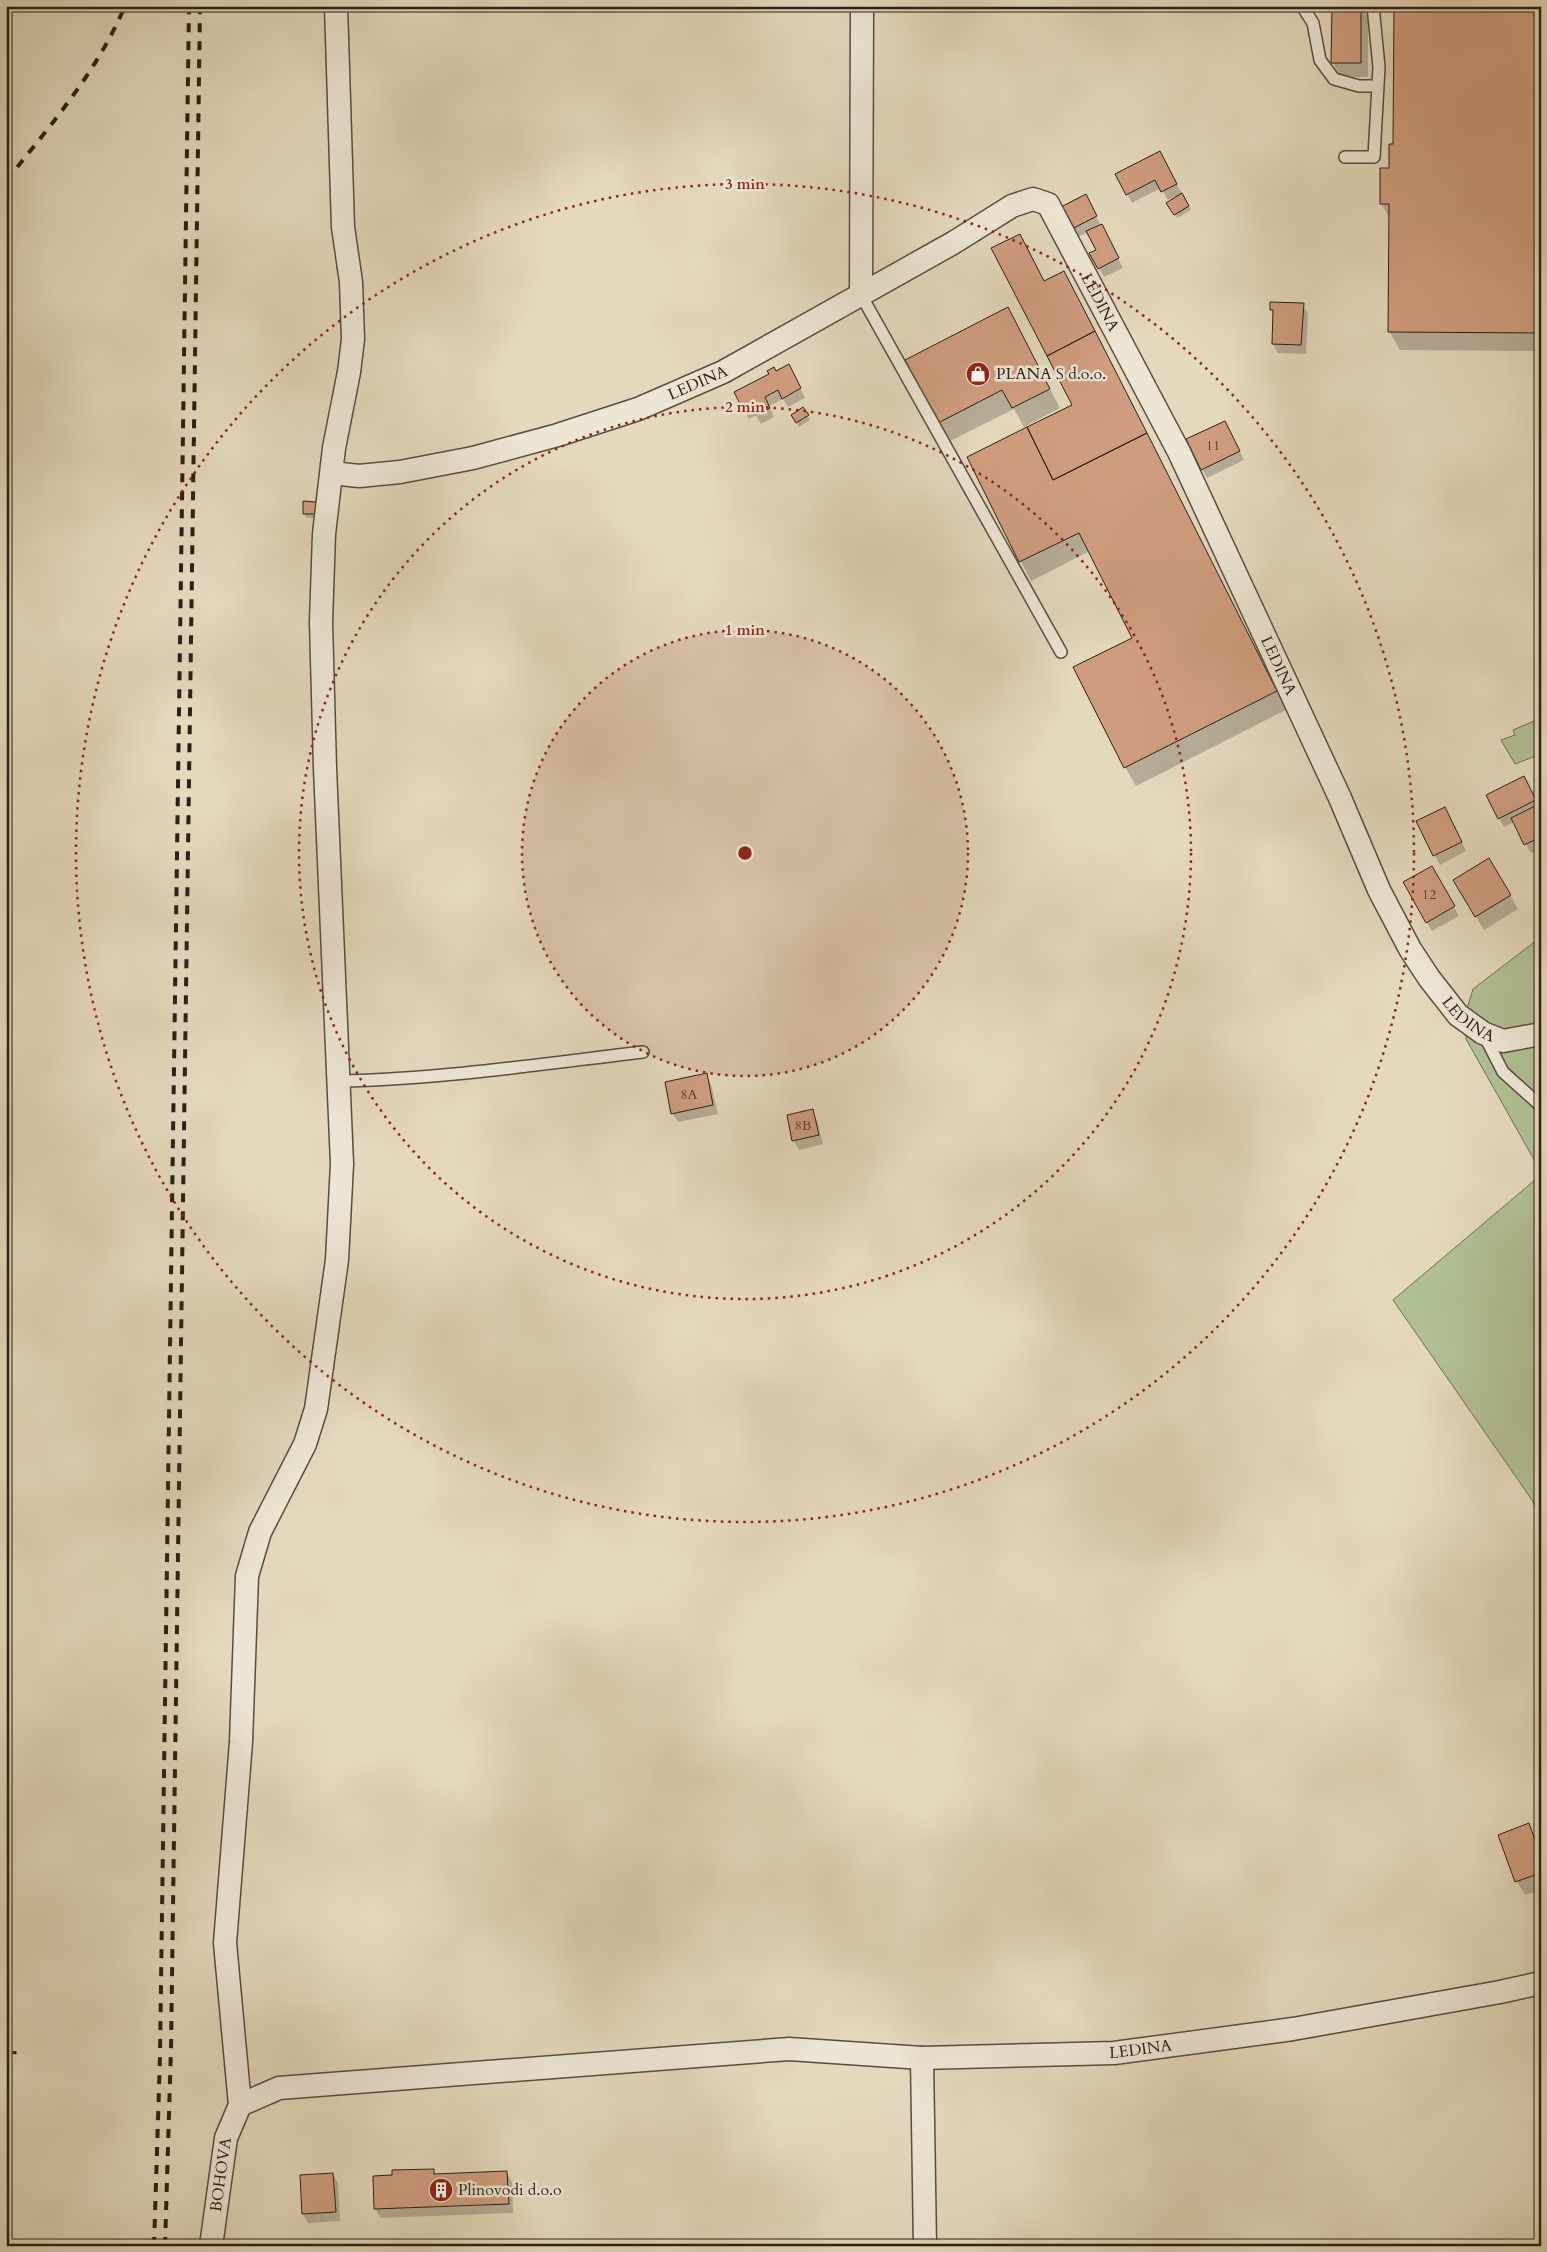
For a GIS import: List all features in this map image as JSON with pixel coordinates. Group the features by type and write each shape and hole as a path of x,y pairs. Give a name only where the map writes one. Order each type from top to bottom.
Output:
{"street":[{"path":"240,2106 225,1943 241,1742 248,1576 260,1532 305,1444 316,1409 337,1260 342,1164 325,768 321,622 324,534 334,448 349,372 353,339 351,282 343,227 336,6"},
{"path":"861,295 862,6"},
{"name":"LEDINA","path":"332,473 359,476 400,472 473,458 558,435 638,409 723,372 953,243 1012,206 1033,199 1048,204 1179,452 1340,798 1380,890 1410,949 1429,978 1458,1015 1483,1033 1503,1041 1541,1034"},
{"name":"LEDINA","path":"240,2106 279,2088 790,2049 922,2058 1114,2053 1293,2029 1541,1983"},
{"path":"922,2058 925,2246"},
{"name":"BOHOVA","path":"211,2246 226,2138 240,2106"}],"lane":[{"path":"1302,6 1312,23 1320,60 1334,79 1359,86 1377,86"},
{"path":"1345,157 1374,157 1379,67 1373,6"},
{"path":"861,295 1061,652"},
{"path":"1483,1033 1503,1072 1541,1106"},
{"path":"339,1081 383,1080 450,1074 643,1052"}],"path":[{"path":"6,2052 19,2053"}],"green space":[{"path":"1541,718 1541,754 1515,764 1501,740 1515,735 1513,730"},
{"path":"1541,937 1541,1172 1466,1039 1465,1015 1473,989"},
{"path":"1541,1175 1541,1519 1532,1500 1393,1300"}],"building":[{"path":"1332,6 1361,6 1361,63 1331,63"},
{"path":"1394,6 1541,6 1541,333 1388,332 1389,204 1380,204 1380,168 1389,168 1389,144 1393,144"},
{"path":"1160,151 1177,184 1161,192 1155,180 1126,195 1115,174"},
{"path":"1182,193 1189,206 1174,215 1166,203"},
{"path":"1086,194 1097,216 1068,231 1057,209"},
{"path":"1102,224 1119,258 1098,269 1089,253 1096,250 1086,231"},
{"path":"1020,234 1044,281 1064,271 1095,331 1047,356 991,248"},
{"path":"1270,302 1304,303 1301,345 1272,344 1273,310 1270,310"},
{"name":"PLANA S d.o.o.","path":"1008,307 1050,389 1012,408 1002,390 938,423 905,360"},
{"path":"1095,331 1147,433 1053,480 1027,427 1072,405 1047,356"},
{"path":"789,364 801,388 782,399 778,390 765,397 770,408 755,415 750,407 743,410 734,392 769,374 767,371 774,367 776,371"},
{"path":"803,407 809,415 796,423 791,415"},
{"path":"1225,421 1240,451 1201,470 1186,439"},
{"path":"1027,427 1053,480 1147,433 1277,691 1124,768 1073,667 1132,638 1079,533 1019,562 967,457"},
{"path":"303,501 316,502 316,514 303,514"},
{"path":"1524,776 1536,800 1498,819 1486,795"},
{"path":"1537,805 1541,812 1541,837 1524,845 1511,818"},
{"path":"1445,807 1462,842 1433,856 1416,821"},
{"path":"1489,858 1511,895 1475,917 1453,880"},
{"path":"1432,866 1455,906 1426,923 1403,882"},
{"path":"707,1073 713,1105 671,1114 665,1082"},
{"path":"813,1109 819,1135 792,1141 787,1115"},
{"path":"1529,1823 1541,1857 1541,1873 1515,1882 1498,1835"},
{"name":"Plinovodi d.o.o","path":"434,2169 434,2174 507,2171 509,2204 374,2209 373,2176 392,2175 392,2170"},
{"path":"333,2173 336,2212 302,2214 300,2175"}],"railway":[{"path":"6,181 56,119 87,76 114,30 125,6"},
{"path":"154,2246 160,2056 189,6"},
{"path":"165,2246 171,2048 200,6"}],"place":[{"name":"PLANA S d.o.o.","path":"978,374"},
{"name":"Plinovodi d.o.o","path":"441,2190"}]}
